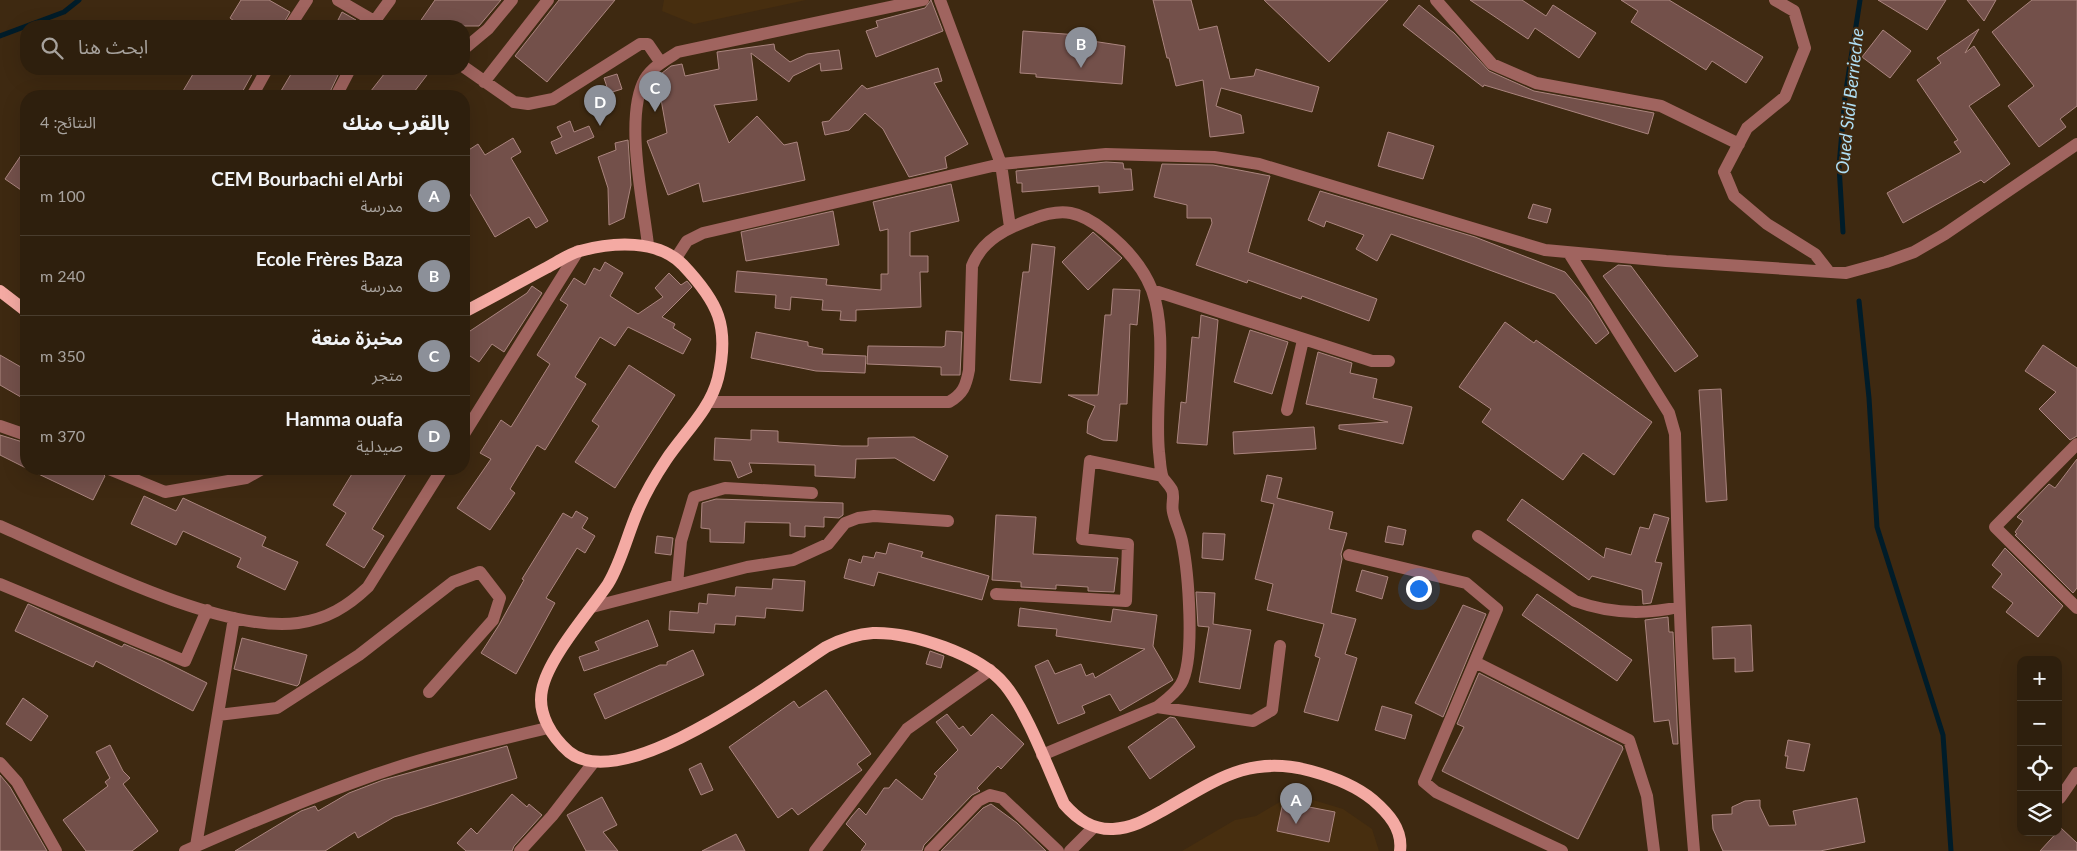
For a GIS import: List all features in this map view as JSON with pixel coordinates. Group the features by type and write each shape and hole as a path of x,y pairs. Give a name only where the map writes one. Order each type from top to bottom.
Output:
{"main road":[{"path":"470,309 578,251 616,246 648,245 676,258 705,288 720,316 722,355 717,381 709,402 666,460 640,506 612,576 552,665 542,691 542,711 548,728 559,743 576,757 593,763 617,762 659,748 711,722 826,647 842,639 873,633 905,636 955,651 990,670 1004,684 1015,700 1064,804 1077,818 1094,827 1112,829 1134,826 1228,774 1264,764 1295,767 1331,776 1364,792 1391,816 1401,843 1400,851"},
{"path":"0,292 20,307"}],"street":[{"path":"294,20 307,0"},
{"path":"338,0 366,20"},
{"path":"375,20 390,0"},
{"path":"470,44 488,28 512,0"},
{"path":"484,82 548,0"},
{"path":"648,245 634,127 636,99 646,78 661,63 678,52 923,0"},
{"path":"940,0 1001,164 1010,228"},
{"path":"1436,0 1492,64 1536,82 1661,106 1739,144"},
{"path":"1776,0 1794,12 1805,48 1785,96 1747,128 1724,172 1734,196 1767,224 1815,254 1829,272"},
{"path":"470,72 514,102 528,104 553,99 640,44 648,44 661,63"},
{"path":"255,90 264,75"},
{"path":"339,90 347,75"},
{"path":"676,258 687,241 704,233 1001,164 1106,154 1214,156 1259,164 1545,250 1829,272 1862,270 1914,252 1945,234 2077,144"},
{"path":"709,402 949,402 958,397 966,387 969,370 972,266 977,253 1010,228 1042,215 1063,211 1077,214 1092,221 1128,252 1146,277 1152,290 1158,322 1159,449 1162,476 1173,491 1172,510 1182,540 1188,579 1189,635 1187,663 1182,682 1173,695 1157,707 1042,755"},
{"path":"470,424 578,251"},
{"path":"1569,253 1669,413 1675,434 1679,607 1686,756 1694,851"},
{"path":"1152,290 1372,361 1388,361"},
{"path":"1287,410 1303,340"},
{"path":"0,426 20,433"},
{"path":"2077,444 1995,527 2077,608"},
{"path":"996,594 1126,601 1128,544 1082,539 1090,462 1162,476"},
{"path":"124,475 165,492 246,478 251,475"},
{"path":"0,526 162,596 234,618 262,622 297,623 329,616 351,603 368,587 438,475"},
{"path":"677,584 681,540 694,497 726,488 812,493"},
{"path":"592,607 747,567 793,560 828,544 845,523 858,518 874,516 948,520"},
{"path":"1478,536 1575,600 1589,606 1645,614 1679,607"},
{"path":"1349,555 1466,583 1497,609 1424,782 1436,792 1562,851"},
{"path":"218,715 277,708 359,654 452,582 480,572 500,598 493,620 429,692"},
{"path":"0,584 185,661 207,610"},
{"path":"190,848 218,715 234,618"},
{"path":"1157,707 1253,722 1272,710 1280,646"},
{"path":"1475,662 1629,740 1647,796 1654,851"},
{"path":"815,851 907,729 990,670"},
{"path":"190,848 255,820 359,780 466,747 548,728"},
{"path":"0,763 17,782 56,851"},
{"path":"520,851 552,816 593,763"},
{"path":"2062,795 2077,773"},
{"path":"930,851 978,801 990,794 1002,798 1058,851"},
{"path":"1070,851 1094,827"}],"shaded area":[{"path":"664,0 806,0 694,24 662,11"},
{"path":"1293,794 1343,809 1372,829 1379,851 1182,851 1235,820 1256,816"}],"building":[{"path":"241,0 269,0 290,12 285,20 233,20 230,18"},
{"path":"435,0 501,0 479,26 470,26 470,20 421,20"},
{"path":"559,0 615,0 547,82 515,56"},
{"path":"931,0 943,31 876,57 866,31 878,27 876,21 925,8"},
{"path":"1153,0 1191,0 1199,30 1217,26 1230,79 1254,76 1256,69 1319,87 1312,112 1221,88 1216,106 1241,115 1244,133 1210,137 1203,80 1176,86"},
{"path":"1264,0 1388,0 1329,62"},
{"path":"1470,0 1522,0 1546,16 1553,5 1596,33 1579,58 1535,28 1528,39"},
{"path":"1621,0 1669,0 1763,57 1746,83 1712,61 1706,70 1631,22 1638,11"},
{"path":"1878,0 1946,0 1927,30"},
{"path":"1967,0 1996,0 1984,21"},
{"path":"2032,0 2077,0 2077,106 2060,119 2066,127 2039,147 2008,106 2034,86 1992,32"},
{"path":"1419,5 1454,33 1489,71 1534,91 1654,113 1648,134 1484,85 1483,87 1403,25"},
{"path":"342,12 356,20 338,20"},
{"path":"1979,29 1965,53 1974,46 2000,85 1969,106 2010,164 1984,183 1981,180 1903,223 1887,193 1961,152 1954,142 1958,140 1917,80 1941,63 1937,58"},
{"path":"1883,30 1911,51 1890,78 1862,57"},
{"path":"1023,31 1093,36 1092,41 1125,46 1122,84 1036,77 1036,74 1020,73"},
{"path":"774,44 775,50 790,62 807,54 839,50 842,69 821,71 820,63 793,76 789,82 751,53 757,100 714,105 729,143 757,116 784,145 797,142 805,180 703,202 699,183 668,195 647,141 667,133 657,77 671,66 682,64 685,76 719,69 717,52"},
{"path":"938,68 942,81 934,83 968,144 945,157 947,168 909,177 883,129 865,113 849,130 825,135 822,122 829,121 862,85 867,89"},
{"path":"617,74 622,89 609,93 604,78"},
{"path":"192,75 252,75 243,90 184,90"},
{"path":"290,75 338,75 331,90 282,90"},
{"path":"383,75 427,75 416,90 372,90"},
{"path":"570,121 574,132 589,126 594,137 556,154 551,142 562,137 557,127"},
{"path":"1388,132 1434,146 1423,179 1378,166"},
{"path":"513,138 521,152 511,158 548,221 536,228 529,217 495,237 470,194 470,149 478,144 485,155"},
{"path":"628,140 631,185 624,218 609,225 608,188 598,157 616,150 615,143"},
{"path":"20,157 20,189 5,179"},
{"path":"1106,162 1123,163 1124,169 1131,169 1133,190 1099,193 1099,186 1022,192 1022,183 1017,183 1016,171"},
{"path":"1162,164 1213,165 1270,176 1248,252 1377,299 1369,321 1302,296 1301,299 1248,280 1247,283 1196,265 1212,223 1211,218 1187,218 1187,205 1154,197"},
{"path":"951,184 959,221 910,232 910,256 928,256 928,272 920,272 921,307 856,310 856,321 840,320 841,311 822,310 823,300 791,297 790,310 775,308 776,295 735,292 737,271 827,279 826,285 881,290 881,274 888,274 888,229 880,231 873,202"},
{"path":"1320,191 1475,237 1565,272 1590,302 1609,333 1596,344 1555,294 1391,234 1377,261 1356,249 1364,235 1326,221 1324,227 1308,220"},
{"path":"1533,204 1551,209 1547,223 1528,218"},
{"path":"833,211 839,245 746,261 741,232"},
{"path":"1093,232 1122,258 1088,290 1062,262"},
{"path":"1032,244 1055,247 1041,383 1010,380 1023,272 1029,272"},
{"path":"605,262 623,273 610,296 638,314 663,297 655,288 669,273 681,285 687,281 692,287 662,317 675,324 673,328 691,339 683,354 628,327 615,346 600,337 575,377 586,384 545,450 537,445 510,489 515,493 490,530 457,508 491,459 480,453 501,420 511,427 550,364 537,355 568,305 560,300 574,278 585,285 594,268 600,271"},
{"path":"1618,265 1631,266 1698,356 1675,372 1603,276"},
{"path":"532,286 542,293 504,352 492,344 479,362 470,356 470,331 527,293"},
{"path":"1113,289 1140,290 1137,325 1130,324 1127,404 1120,404 1117,441 1103,440 1087,433 1088,421 1095,406 1068,395 1098,395 1105,315 1111,315"},
{"path":"1201,315 1218,320 1207,445 1177,443 1181,402 1186,403 1192,337 1199,338"},
{"path":"1505,322 1534,343 1536,340 1652,422 1614,475 1583,453 1563,480 1482,422 1491,409 1459,387"},
{"path":"1250,330 1288,342 1272,394 1234,382"},
{"path":"946,331 962,332 960,375 941,375 941,367 867,364 868,346 942,347 945,346"},
{"path":"756,332 808,342 808,346 823,349 822,354 866,356 865,373 816,371 751,358"},
{"path":"2043,345 2077,368 2077,436 2070,440 2039,409 2056,392 2025,371"},
{"path":"1318,352 1352,363 1350,373 1377,379 1373,398 1412,407 1403,444 1339,429 1339,425 1388,422 1306,404"},
{"path":"0,355 20,367 20,397 0,385"},
{"path":"629,365 675,395 615,488 575,462 599,426 592,421"},
{"path":"1721,389 1727,500 1706,502 1699,390"},
{"path":"1314,427 1316,449 1234,454 1233,432"},
{"path":"751,430 778,431 778,442 842,446 868,446 868,438 914,437 948,456 934,481 895,458 856,459 855,478 815,476 815,465 749,463 752,472 738,478 731,461 714,460 715,438 751,440"},
{"path":"0,435 20,441 20,465 0,455"},
{"path":"2077,459 2077,588 2073,593 2015,535 2017,534 2015,532 2023,521 2017,517 2049,484 2055,488"},
{"path":"41,475 104,475 93,500"},
{"path":"351,475 405,475 372,529 384,536 364,568 326,545 346,513 333,505"},
{"path":"1267,475 1282,478 1277,498 1333,512 1329,529 1347,533 1341,554 1342,559 1331,613 1356,619 1345,654 1357,658 1338,721 1304,712 1320,658 1315,656 1324,624 1267,610 1273,584 1255,579 1274,504 1261,501"},
{"path":"144,496 176,511 183,498 266,537 262,546 298,562 285,590 237,567 241,558 183,531 176,545 131,524"},
{"path":"716,499 843,503 843,515 839,518 824,517 824,527 805,526 805,537 790,536 790,523 745,522 744,543 710,542 710,529 701,528 702,503"},
{"path":"1522,499 1604,558 1606,548 1631,555 1640,527 1649,529 1654,514 1669,518 1655,562 1662,563 1651,603 1643,604 1642,590 1592,576 1589,580 1507,520"},
{"path":"576,511 588,518 582,528 595,536 585,553 577,548 546,598 555,603 516,674 481,653 524,580 522,579 563,513 572,518"},
{"path":"996,515 1036,517 1033,554 1118,558 1114,592 1088,591 1088,587 1056,585 1056,589 1021,587 1021,582 992,580"},
{"path":"1388,526 1406,530 1403,545 1385,542"},
{"path":"1203,533 1225,534 1223,560 1202,558"},
{"path":"657,536 673,538 671,555 655,553"},
{"path":"889,543 923,552 921,557 989,576 982,600 878,572 874,586 844,578 849,559 861,563 863,556 874,558 876,552 886,554"},
{"path":"2005,548 2063,606 2038,637 2006,612 2013,603 1992,587 2002,574 1992,565"},
{"path":"1362,570 1388,577 1382,599 1356,591"},
{"path":"773,579 805,581 803,611 766,608 765,618 736,616 735,625 715,624 714,633 669,630 670,611 698,613 699,603 707,604 708,594 735,596 736,587 772,589"},
{"path":"1196,592 1215,593 1213,624 1251,630 1240,689 1199,682 1209,627 1198,626"},
{"path":"1537,594 1632,660 1617,681 1522,615"},
{"path":"28,604 122,647 124,644 161,660 207,683 193,711 96,661 93,667 15,631"},
{"path":"1463,605 1486,614 1443,717 1415,703"},
{"path":"1020,608 1111,622 1113,609 1157,615 1153,646 1173,680 1120,711 1110,694 1082,706 1085,713 1058,724 1035,666 1048,660 1055,674 1081,664 1086,676 1093,673 1095,678 1145,649 1056,636 1057,629 1018,626"},
{"path":"1668,617 1669,632 1673,632 1678,744 1673,744 1669,720 1654,722 1645,620"},
{"path":"648,620 658,646 584,671 579,657 599,650 595,642"},
{"path":"1751,625 1753,671 1735,672 1735,658 1713,659 1712,627"},
{"path":"242,638 307,655 299,684 297,686 234,669"},
{"path":"693,650 704,675 605,719 594,694 660,665 667,665 667,662"},
{"path":"930,651 944,656 941,668 926,664"},
{"path":"1479,673 1622,746 1623,749 1578,839 1442,771 1464,727 1457,724"},
{"path":"826,690 871,754 857,764 862,770 798,815 792,808 778,818 729,747 794,701 799,708"},
{"path":"23,698 48,716 31,741 6,724"},
{"path":"1382,706 1412,715 1405,739 1375,730"},
{"path":"947,714 959,729 963,726 971,736 992,714 1024,744 1001,769 998,766 977,788 980,791 972,795 924,845 922,851 861,851 866,844 846,824 859,808 866,815 884,788 889,788 896,779 922,800 937,776 934,774 958,750 936,722"},
{"path":"1170,717 1175,718 1195,747 1150,779 1128,747"},
{"path":"1788,740 1810,744 1804,771 1786,768 1788,756 1785,756"},
{"path":"110,745 123,771 130,778 123,784 158,831 132,851 86,851 63,820 108,786 105,782 110,778 96,752"},
{"path":"507,746 517,778 394,817 358,838 355,832 325,851 235,851 301,811 315,806 318,811 349,793 383,780"},
{"path":"701,763 713,790 701,795 689,769"},
{"path":"0,775 10,787 47,851 0,851"},
{"path":"512,794 527,807 529,804 542,815 514,846 512,851 466,851 457,843 471,828 477,834"},
{"path":"602,797 617,825 603,832 618,851 586,851 567,815"},
{"path":"1857,798 1865,842 1820,851 1723,851 1713,829 1712,815 1732,814 1732,807 1745,801 1760,800 1760,807 1769,826 1796,825 1793,811"},
{"path":"1283,802 1335,812 1329,842 1277,831"},
{"path":"991,804 1017,823 1046,851 941,851 983,808"},
{"path":"2062,829 2077,843 2077,851 2040,851 2054,836 2062,836"},
{"path":"736,834 745,851 702,851"}],"waterway":[{"path":"43,20 64,12 79,0"},
{"name":"Oued Sidi Berrieche","path":"1843,232 1839,166 1845,97 1860,0"},
{"path":"0,36 20,28"},
{"path":"1859,301 1869,398 1877,527 1943,735 1951,851"}],"place":[{"name":"Ecole Frères Baza","path":"1081,68"},
{"name":"مخبزة منعة","path":"655,112"},
{"name":"Hamma ouafa","path":"600,126"},
{"name":"CEM Bourbachi el Arbi","path":"1296,824"}]}
